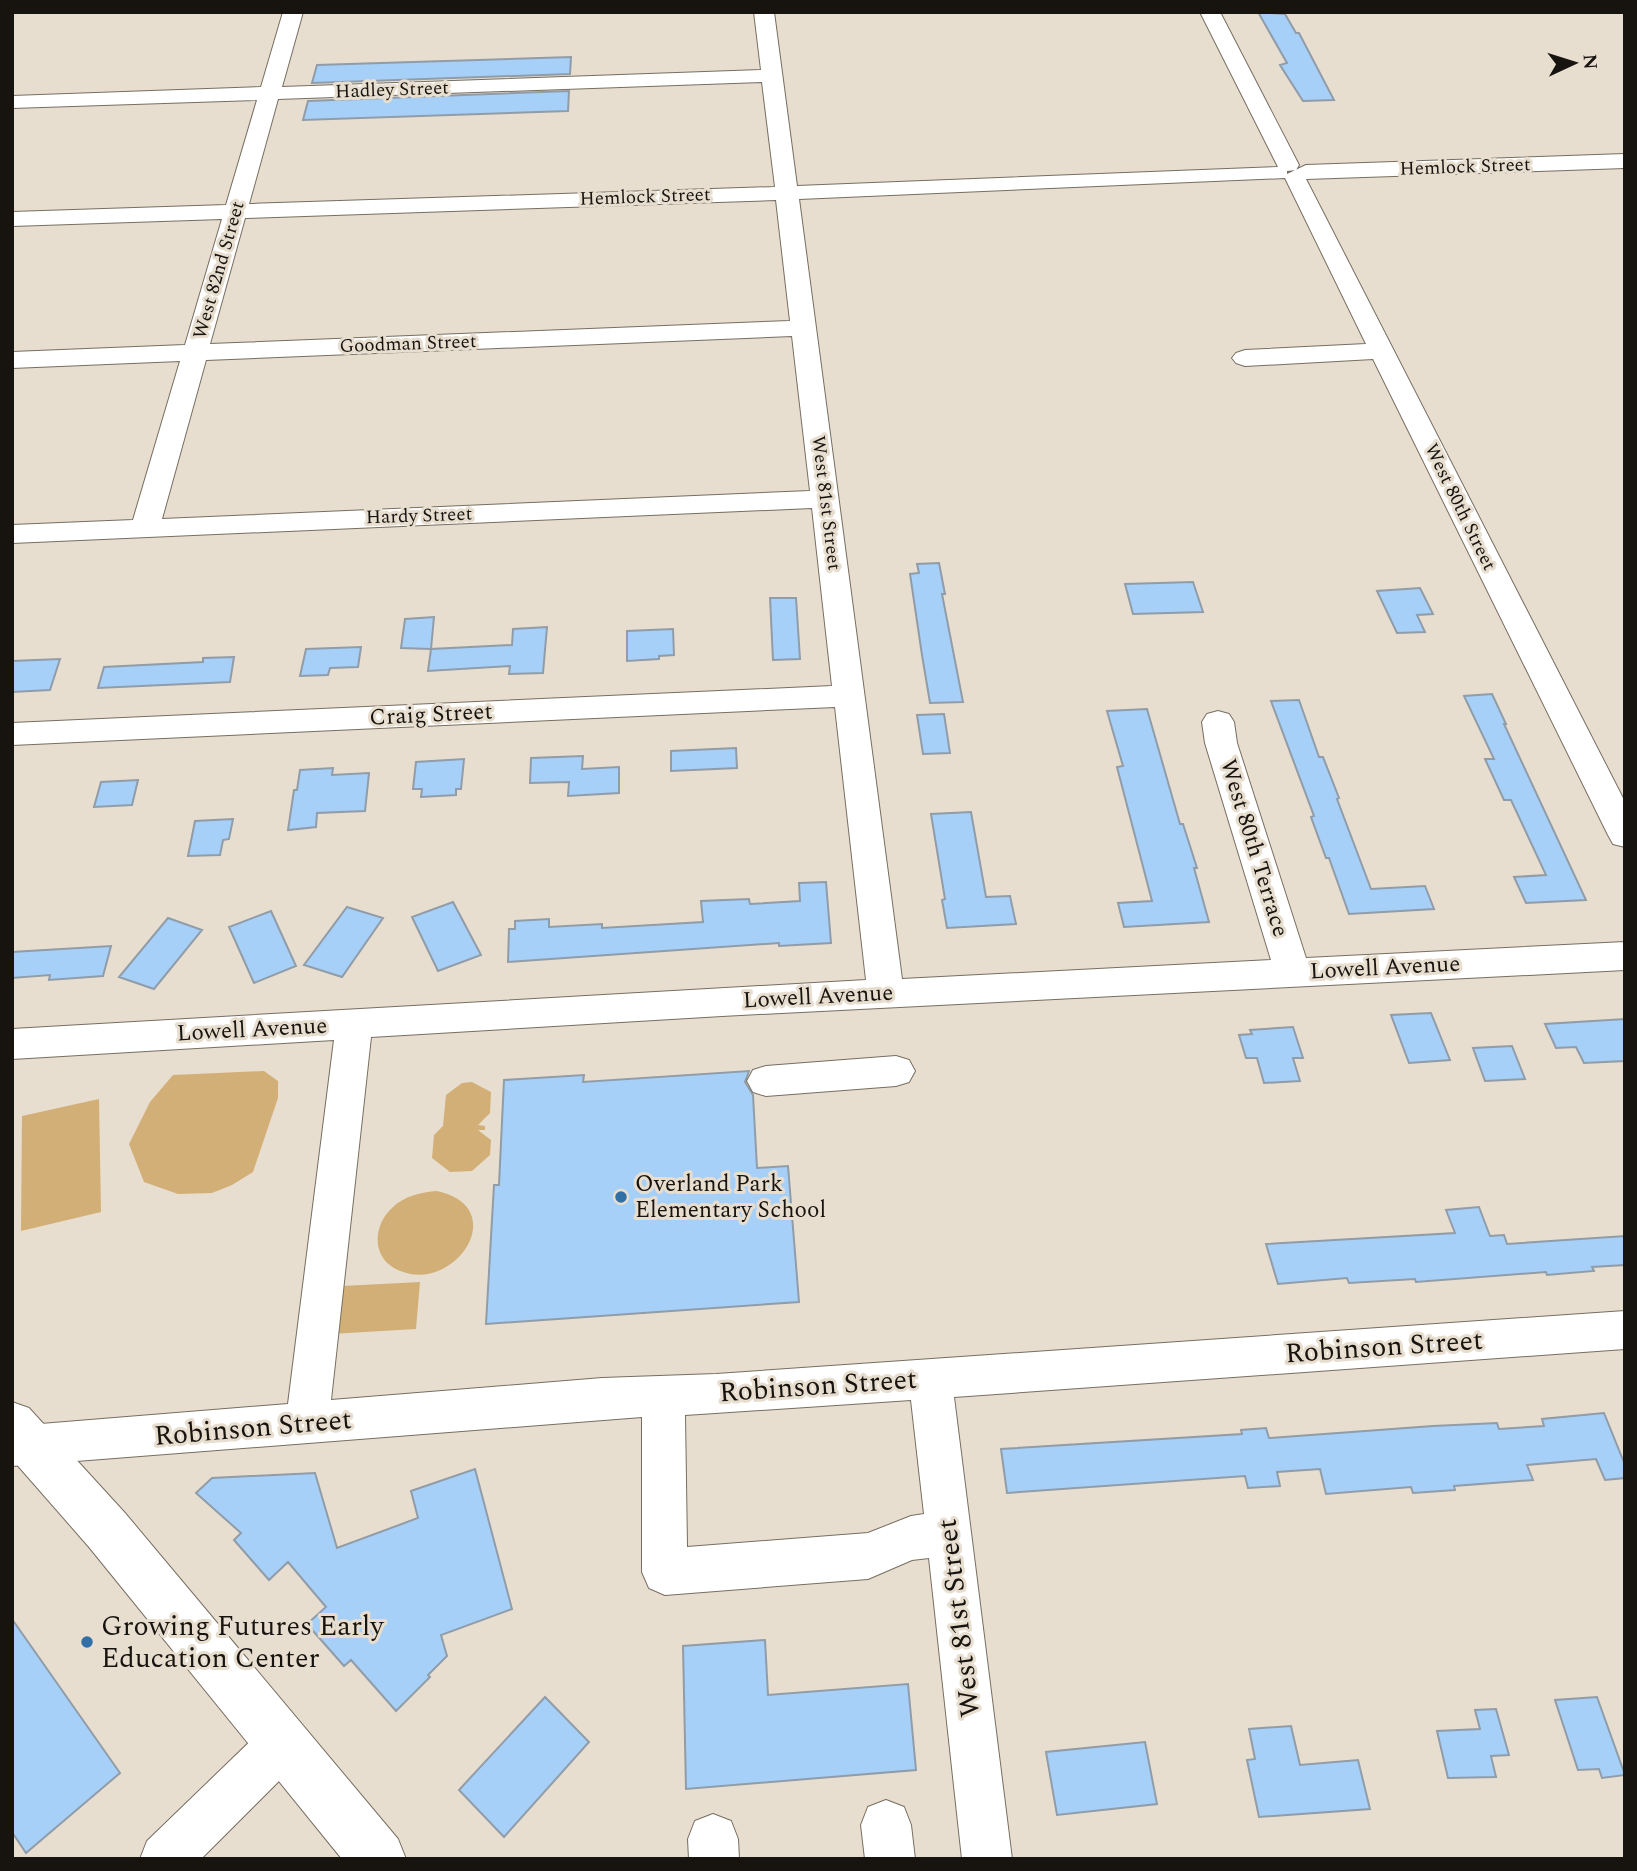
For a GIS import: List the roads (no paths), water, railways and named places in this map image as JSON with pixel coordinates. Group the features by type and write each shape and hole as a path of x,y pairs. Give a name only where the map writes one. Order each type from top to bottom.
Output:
{"main road":[{"path":"18,1439 107,1530 378,1859"}],"street":[{"name":"West 82nd Street","path":"145,528 293,12"},
{"name":"West 81st Street","path":"764,12 886,994"},
{"name":"West 80th Street","path":"1210,12 1625,835"},
{"name":"Hadley Street","path":"12,102 771,76"},
{"name":"Hemlock Street","path":"12,219 1625,161"},
{"name":"Goodman Street","path":"12,360 804,328"},
{"path":"1245,358 1382,351"},
{"name":"Hardy Street","path":"12,534 826,499"},
{"name":"Craig Street","path":"12,734 850,696"},
{"name":"West 80th Terrace","path":"1218,722 1225,756 1293,973"},
{"name":"Lowell Avenue","path":"12,1044 886,994 1625,956"},
{"path":"307,1423 347,1066 355,1024"},
{"path":"766,1081 897,1071"},
{"name":"Robinson Street","path":"18,1439 307,1423 602,1398 1625,1331"},
{"name":"West 81st Street","path":"930,1378 987,1859"},
{"path":"663,1396 665,1572 868,1556 911,1538 948,1533"},
{"path":"165,1859 283,1743"}],"place":[{"name":"Overland Park Elementary School","path":"621,1197"},
{"name":"Growing Futures Early Education Center","path":"87,1642"}]}
